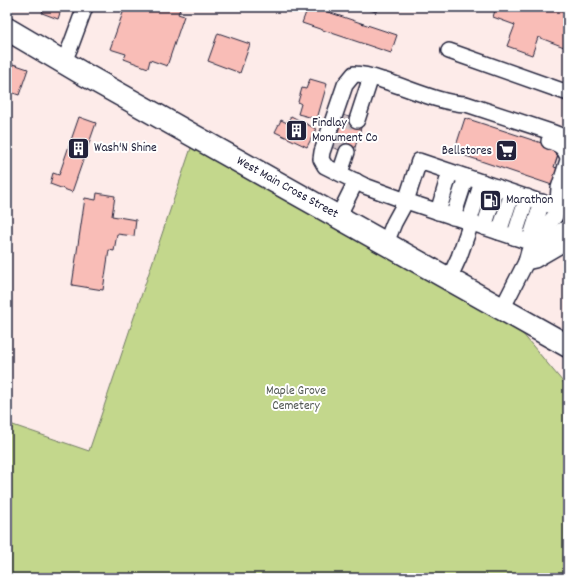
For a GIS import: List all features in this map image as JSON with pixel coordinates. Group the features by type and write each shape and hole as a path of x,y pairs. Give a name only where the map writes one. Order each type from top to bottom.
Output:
{"highway":[{"name":"West Main Cross Street","path":"7,29 64,61 80,72 568,346"}],"street":[{"path":"64,61 72,45 85,7"},
{"path":"449,51 568,93"},
{"path":"529,242 365,186 324,166 321,159 322,152 345,86 354,74 366,75 447,101 466,104 550,132 568,140"},
{"path":"352,118 366,75"},
{"path":"447,101 464,112 562,146 568,157"},
{"path":"335,171 342,150"},
{"path":"563,208 559,188 568,160"},
{"path":"386,243 394,223 406,201 420,161 563,208"},
{"path":"438,212 450,172"},
{"path":"453,217 466,177"},
{"path":"338,217 356,181"},
{"path":"475,224 482,182"},
{"path":"449,279 475,224 496,187"},
{"path":"529,242 547,226 563,208 568,190"},
{"path":"499,232 512,192"},
{"path":"514,236 527,197"},
{"path":"529,242 542,202"},
{"path":"502,309 526,262 529,251 547,242 561,231 568,228"},
{"path":"526,262 535,260 566,242 568,238"}],"green space":[{"name":"Maple Grove Cemetery","path":"195,136 502,309 568,388 568,578 7,578 7,423 89,451"}],"building":[{"path":"44,7 62,7 58,19 42,13"},
{"path":"125,7 181,7 178,14 184,16 167,66 150,60 148,68 124,59 126,54 110,49"},
{"path":"308,7 313,7 397,35 391,53 302,23"},
{"path":"361,7 378,7 376,12"},
{"path":"496,7 568,7 568,37 564,47 538,37 532,55 507,46 515,25 493,17"},
{"path":"218,33 250,44 240,73 208,61"},
{"path":"13,64 28,69 19,95 7,91 7,81"},
{"path":"310,79 327,84 317,119 298,114 301,104 298,102 302,88 306,89"},
{"path":"338,114 363,121 353,154 328,146"},
{"name":"Findlay Monument Co","path":"291,116 316,129 307,147 275,132 281,120 287,123"},
{"name":"Wash'N Shine","path":"79,117 96,123 72,192 50,184 53,173 59,175"},
{"name":"Bellstores","path":"465,118 560,149 554,167 560,169 555,186 454,152"},
{"path":"97,193 115,196 112,216 136,220 134,236 117,234 114,251 109,250 103,290 72,285 85,198 96,200"}],"tunnel":[{"path":"338,149 348,117"}],"place":[{"name":"Findlay Monument Co","path":"296,130"},
{"name":"Wash'N Shine","path":"78,148"},
{"name":"Bellstores","path":"507,151"},
{"name":"Marathon","path":"491,200"}]}
